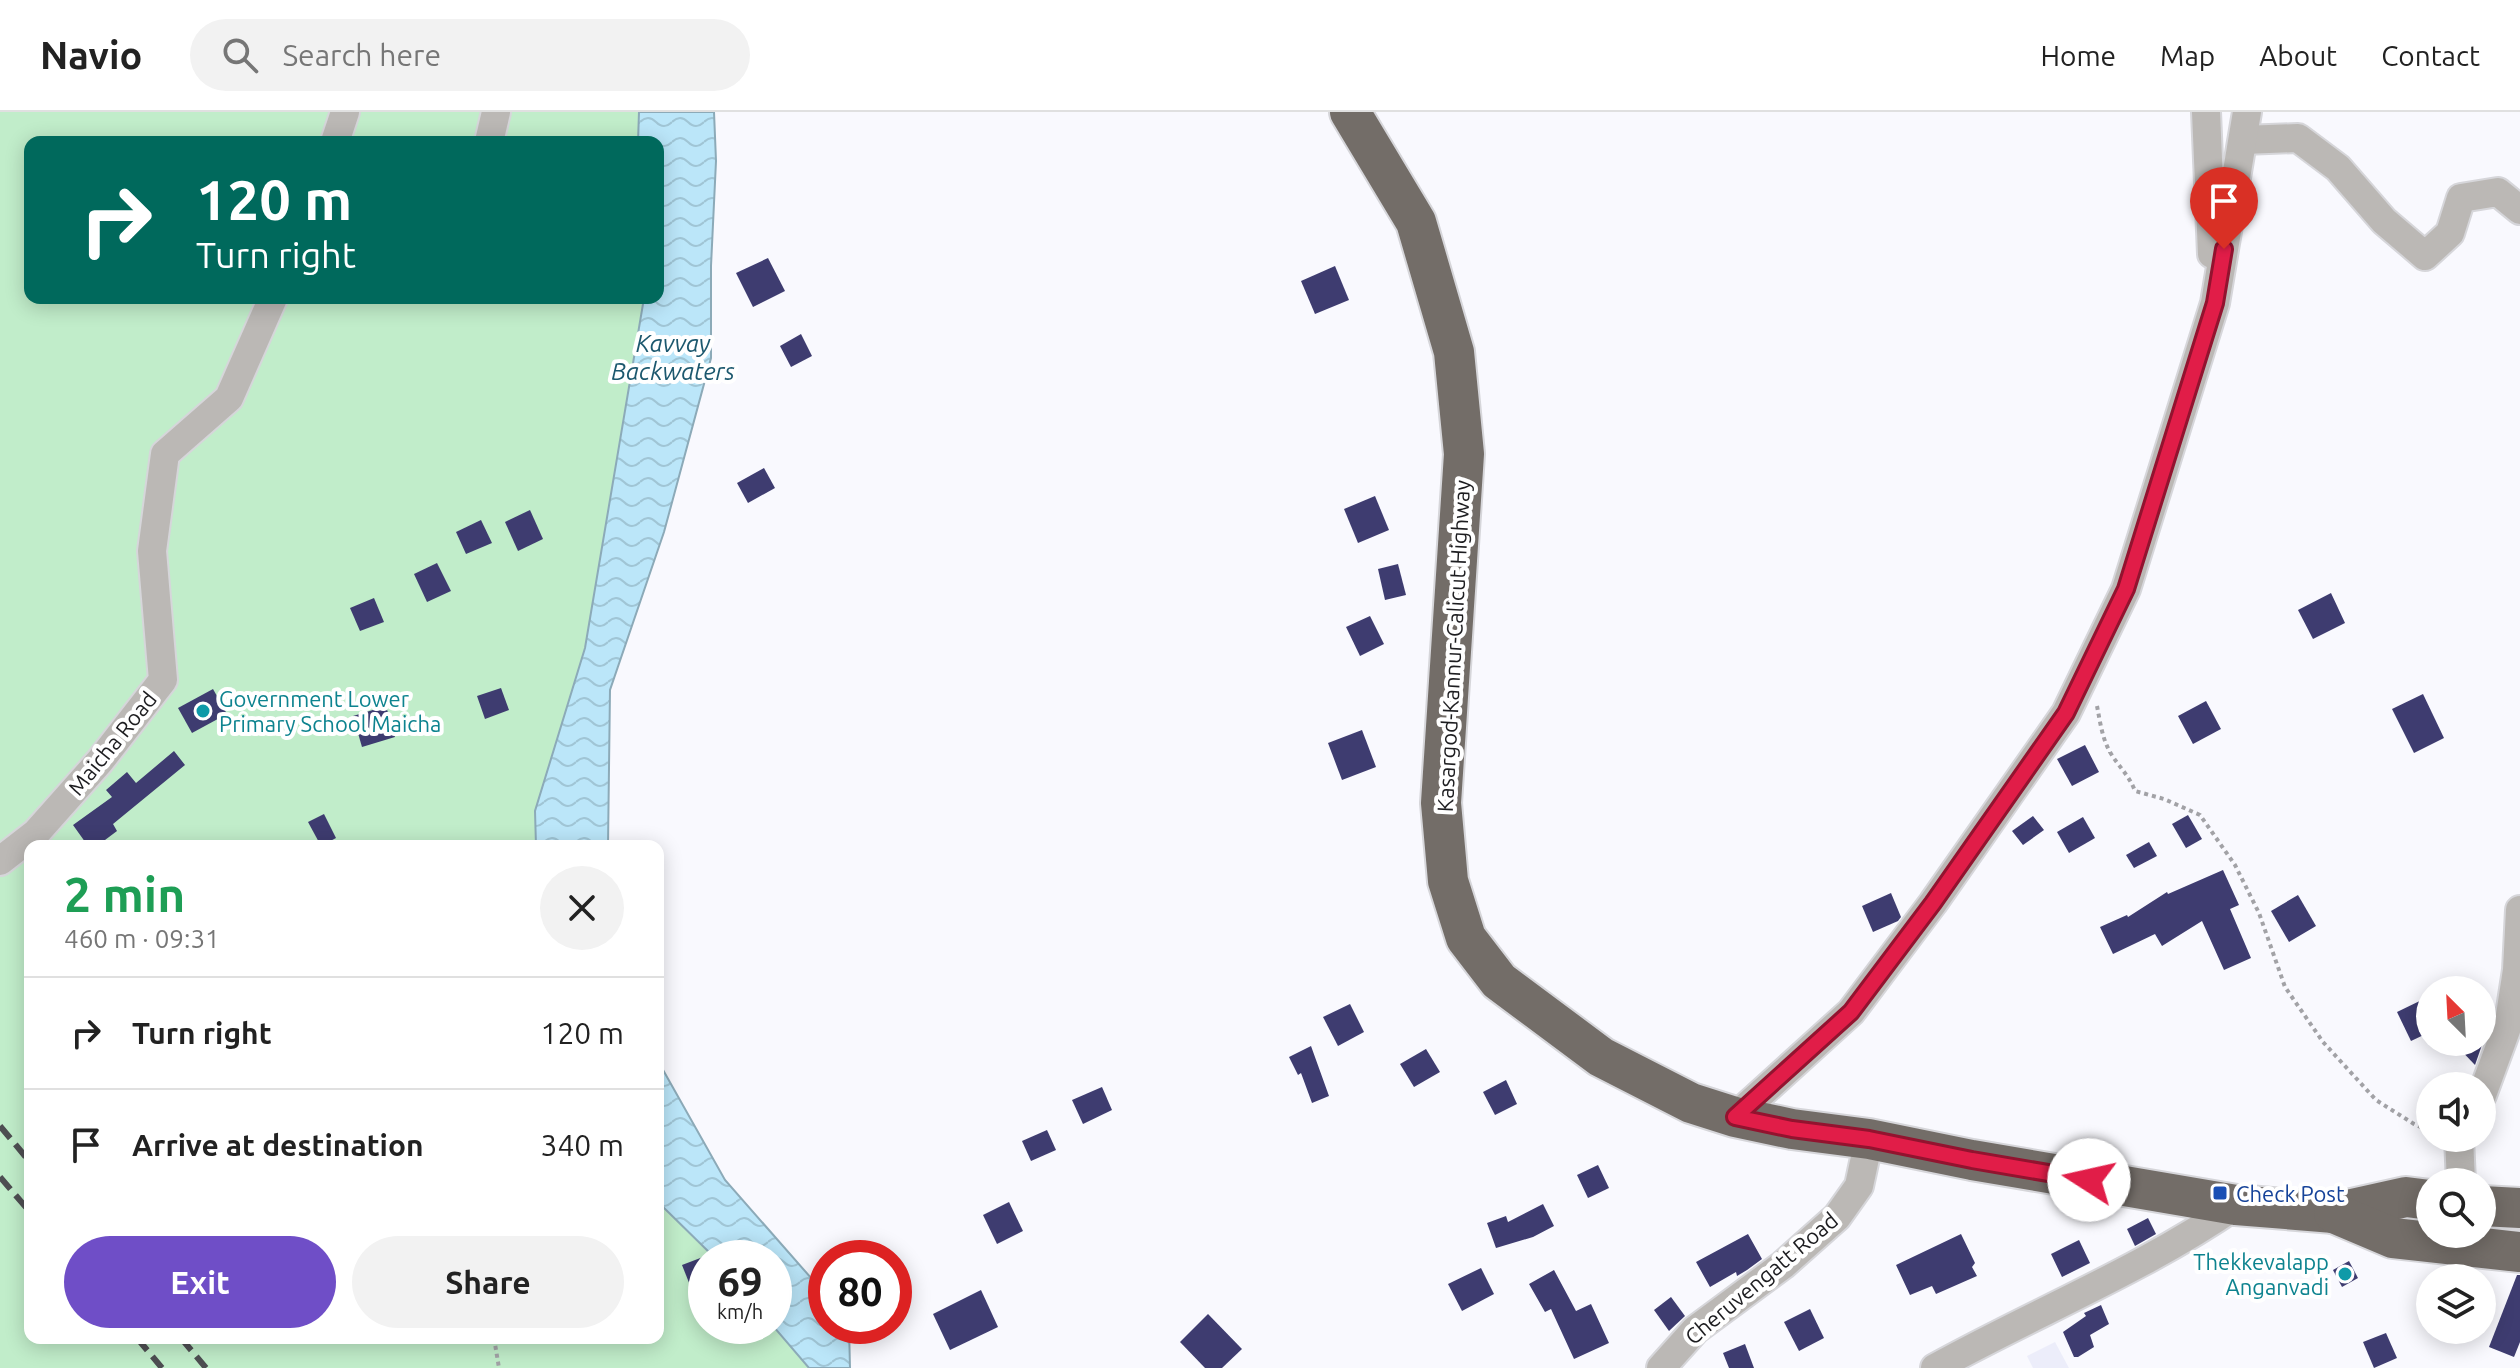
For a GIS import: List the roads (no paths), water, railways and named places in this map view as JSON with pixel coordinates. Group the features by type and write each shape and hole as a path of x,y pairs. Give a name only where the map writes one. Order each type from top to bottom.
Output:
{"highway":[{"name":"Kasargod-Kannur-Calicut Highway","path":"1350,112 1416,222 1454,352 1464,454 1441,803 1448,881 1466,938 1499,981 1601,1057 1691,1103 1735,1117 2236,1205 2334,1213 2406,1197 2416,1198"},
{"path":"2496,1207 2520,1208"},
{"name":"Kasargod-Kannur-Calicut Highway","path":"2334,1213 2393,1238 2520,1252"}],"street":[{"path":"337,136 345,112"},
{"path":"490,136 496,112"},
{"path":"2206,112 2214,307"},
{"path":"1735,1117 1851,1012 1933,903 2066,713 2126,589 2214,307 2245,126 2298,138 2338,168 2384,221 2425,256 2450,233 2461,198 2498,192 2520,210"},
{"name":"Maicha Road","path":"42,840 163,680 152,551 165,454 229,398 270,304"},
{"name":"Maicha Road","path":"0,861 24,849"},
{"path":"2491,1072 2509,1022 2517,970 2520,910"},
{"name":"Cheruvengatt Road","path":"1661,1368 1695,1330 1783,1265 1837,1217 1859,1186 1869,1139"},
{"path":"1935,1368 2151,1257 2236,1205"}],"water":[{"name":"Kavvay Backwaters","path":"639,112 714,112 716,161 711,358 664,532 610,690 608,840 536,840 535,811 585,648 643,304 664,304 664,136 638,136"},
{"path":"664,1072 725,1180 778,1240 697,1240 664,1208"},
{"path":"792,1256 808,1275 808,1344 849,1344 850,1368 809,1368 788,1344 792,1344"}],"railway":[{"path":"0,1126 24,1155"},
{"path":"0,1177 24,1205"},
{"path":"142,1344 162,1368"},
{"path":"186,1344 206,1368"}],"place":[{"name":"Government Lower Primary School Maicha","path":"203,711"},
{"name":"Check Post","path":"2220,1193"},
{"name":"Thekkevalapp Anganvadi","path":"2345,1274"}]}
